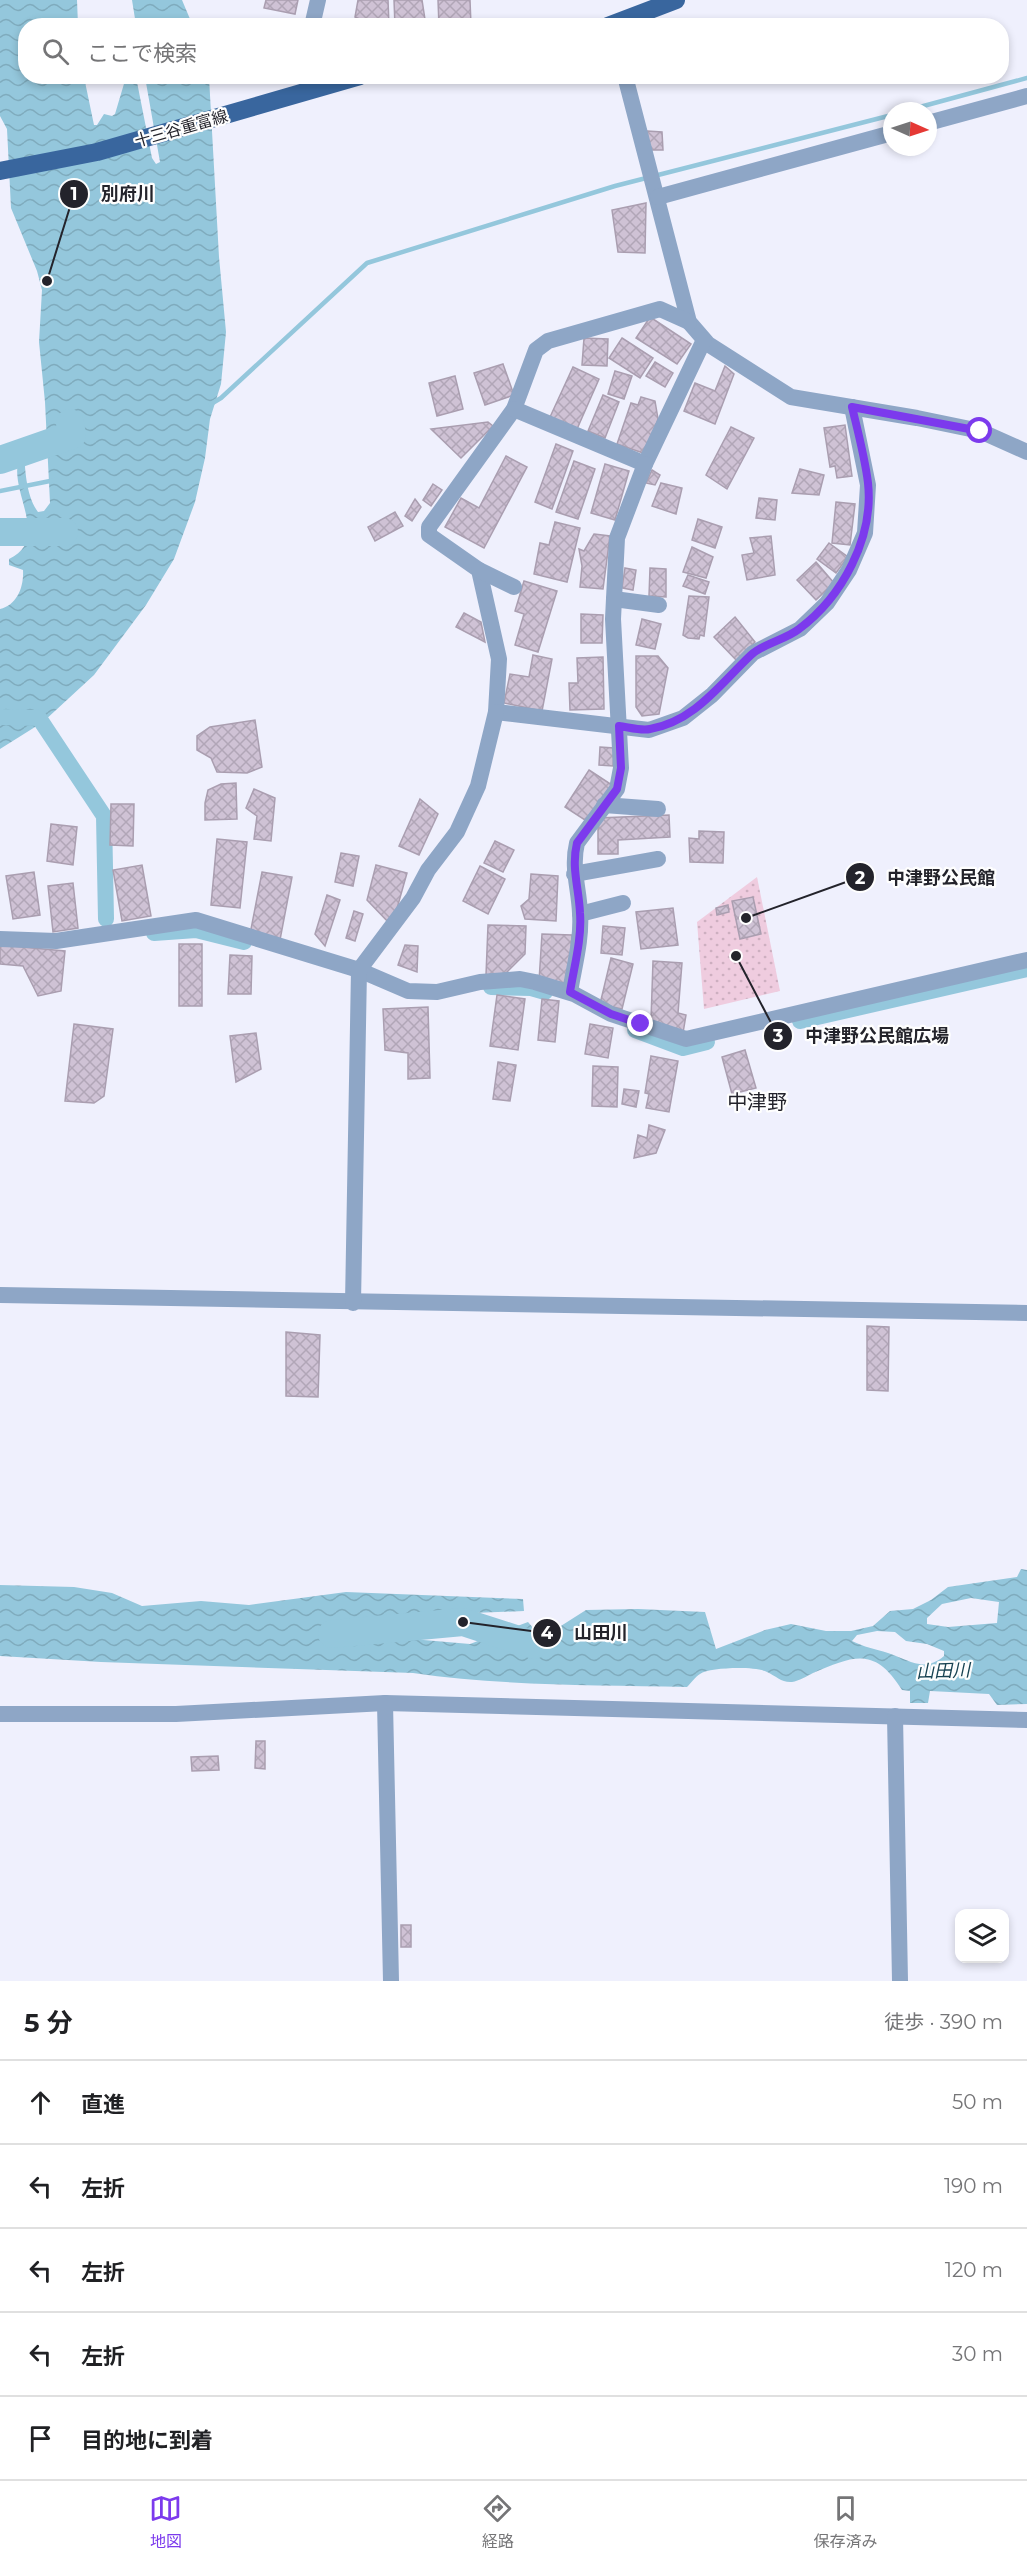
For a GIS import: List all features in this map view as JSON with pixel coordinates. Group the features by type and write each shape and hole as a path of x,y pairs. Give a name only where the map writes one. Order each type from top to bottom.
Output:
{"main road":[{"path":"628,18 676,0"},
{"name":"十三谷重富線","path":"0,171 97,152 267,104 312,84"}],"street":[{"path":"314,18 318,0"},
{"path":"627,84 689,322 704,340 791,397 980,431 1027,452"},
{"path":"937,121 1027,96"},
{"path":"656,191 883,135"},
{"path":"514,587 479,570 429,535 429,527 514,409 536,350 548,341 660,309 689,322"},
{"path":"570,992 580,914 574,874 577,843 617,789 621,768 614,599 617,538 645,464 704,340"},
{"path":"496,712 649,730 682,718 712,695 753,653 800,629 827,603 849,570 865,533 868,485 852,407"},
{"path":"514,409 645,464"},
{"path":"354,1303 359,970 413,898 428,870 457,832 478,786 496,712 499,659 479,570"},
{"path":"614,599 659,605"},
{"path":"604,805 658,810"},
{"path":"574,874 658,859"},
{"path":"580,914 623,903"},
{"path":"0,939 56,941 196,920 359,970 408,991 423,993 480,982 520,979 570,992 611,1014 686,1039 1027,960"},
{"path":"0,1295 1027,1313"},
{"path":"0,1714 176,1714 385,1703 1027,1720"},
{"path":"385,1703 391,1981"},
{"path":"895,1716 900,1981"}],"shaded area":[{"path":"757,877 780,991 704,1009 697,922"}],"water":[{"path":"0,0 77,0 78,18 18,18 18,84 85,84 94,125 97,125 104,114 112,116 115,114 124,84 137,84 152,158 156,164 160,162 146,84 209,84 219,257 226,332 221,384 210,419 205,458 195,502 174,559 146,605 94,675 43,722 0,749 0,609 11,604 21,589 22,583 23,570 9,565 9,559 21,551 27,540 28,528 17,475 18,463 24,450 27,482 34,506 38,512 44,511 50,503 45,402 39,342 42,290 37,271 11,208 7,129 0,116"},
{"path":"132,0 182,0 190,18 135,18"},
{"path":"1021,1569 1027,1570 1027,1704 997,1705 989,1694 930,1691 928,1703 910,1703 910,1691 902,1690 883,1667 873,1661 863,1659 841,1662 792,1682 779,1679 762,1670 733,1668 713,1670 700,1674 687,1687 515,1683 413,1673 101,1662 0,1656 0,1585 74,1587 112,1593 142,1606 201,1601 249,1605 346,1592 523,1599 524,1611 473,1613 383,1624 372,1630 412,1639 470,1644 528,1622 542,1638 586,1610 638,1609 705,1612 716,1649 765,1630 791,1624 826,1631 851,1631 873,1626 890,1611 913,1609 931,1600 948,1587 1017,1577","holes":["971,1598 999,1602 997,1623 948,1627 927,1624 927,1618 942,1604","877,1631 895,1632 906,1641 927,1644 944,1651 944,1656 930,1664 916,1664 852,1641 857,1635"]}],"building":[{"path":"266,0 298,0 295,14 264,8"},
{"path":"358,0 388,0 389,18 355,17"},
{"path":"394,0 422,0 425,18 395,18"},
{"path":"438,0 470,0 471,18 439,18"},
{"path":"647,131 662,132 663,150 650,150"},
{"path":"646,203 645,253 618,252 612,210"},
{"path":"650,317 691,344 677,364 636,338"},
{"path":"584,338 608,339 607,366 582,365"},
{"path":"622,338 653,358 640,378 609,358"},
{"path":"655,362 673,373 665,387 646,376"},
{"path":"503,364 514,395 485,405 474,373"},
{"path":"725,366 734,374 715,424 684,411 695,383 715,391"},
{"path":"573,367 599,379 577,429 550,417"},
{"path":"615,371 632,376 624,399 608,394"},
{"path":"455,376 463,409 437,416 429,383"},
{"path":"603,395 619,402 605,438 588,431"},
{"path":"641,397 655,401 658,419 646,454 617,444 631,403 638,405"},
{"path":"488,422 493,426 461,458 431,429"},
{"path":"845,425 852,476 837,478 835,466 830,467 824,428"},
{"path":"731,427 754,438 727,489 706,475"},
{"path":"556,444 573,451 552,509 535,502"},
{"path":"506,456 527,467 484,548 445,527 461,498 479,508"},
{"path":"574,461 595,469 578,519 556,512"},
{"path":"605,464 629,471 615,520 591,513"},
{"path":"800,469 824,475 819,495 792,493"},
{"path":"652,470 660,475 655,485 646,483"},
{"path":"661,483 682,488 676,514 652,506"},
{"path":"433,484 442,490 431,506 423,500"},
{"path":"759,498 777,500 775,520 756,518"},
{"path":"415,499 421,507 412,521 405,516"},
{"path":"836,502 855,504 850,545 832,543"},
{"path":"395,512 403,526 375,541 368,527"},
{"path":"698,519 722,527 715,548 692,540"},
{"path":"555,522 580,528 567,582 534,574 540,543 549,545"},
{"path":"594,534 610,536 603,589 580,587 582,566 579,549 584,551"},
{"path":"771,536 775,575 747,580 742,555 754,553 750,538"},
{"path":"829,543 848,557 836,573 817,559"},
{"path":"692,547 713,557 706,578 683,572"},
{"path":"816,562 834,583 816,600 797,580"},
{"path":"625,568 636,570 633,590 622,588"},
{"path":"650,568 666,569 666,597 649,596"},
{"path":"688,575 709,582 705,594 683,586"},
{"path":"524,581 557,591 538,652 515,645 524,614 515,611"},
{"path":"689,596 709,597 704,636 700,635 699,639 683,635"},
{"path":"464,613 481,622 485,642 456,627"},
{"path":"581,614 603,615 602,643 581,643"},
{"path":"735,617 755,642 737,661 714,637"},
{"path":"642,619 661,624 655,649 636,645"},
{"path":"533,655 552,659 542,711 504,703 510,674 529,677"},
{"path":"636,656 658,656 668,668 659,714 642,716 636,707"},
{"path":"603,657 604,709 570,710 569,683 578,683 577,658"},
{"path":"255,720 262,767 247,773 217,772 211,758 197,750 197,736 210,727"},
{"path":"600,747 614,748 613,766 599,765"},
{"path":"589,770 612,785 588,822 565,807"},
{"path":"236,783 237,819 205,820 208,790 221,784"},
{"path":"254,789 275,798 271,841 254,839 257,816 246,808"},
{"path":"420,799 438,814 419,855 399,846"},
{"path":"111,804 134,804 133,846 110,845"},
{"path":"669,815 670,837 618,840 618,854 598,854 598,818"},
{"path":"51,824 77,827 73,865 47,861"},
{"path":"699,831 724,832 723,863 690,862 689,838 699,839"},
{"path":"217,839 247,842 240,908 211,905"},
{"path":"495,841 514,850 503,872 484,863"},
{"path":"341,853 359,856 353,886 335,882"},
{"path":"142,865 151,916 122,921 113,870"},
{"path":"376,865 407,873 392,926 367,900"},
{"path":"480,866 505,879 488,914 463,901"},
{"path":"34,872 40,915 13,919 6,876"},
{"path":"262,872 292,877 279,945 251,929"},
{"path":"531,874 558,876 556,921 525,919 521,906 529,899"},
{"path":"73,883 78,928 53,932 48,886"},
{"path":"327,895 340,900 325,946 315,934"},
{"path":"753,897 761,934 740,939 732,901"},
{"path":"728,905 729,912 717,915 716,908"},
{"path":"673,908 678,945 641,949 636,912"},
{"path":"354,911 363,914 355,941 346,938"},
{"path":"488,925 526,926 525,954 503,976 486,975"},
{"path":"603,926 625,928 622,955 601,953"},
{"path":"542,934 572,935 569,983 539,981"},
{"path":"179,944 202,944 202,1006 179,1006"},
{"path":"0,945 65,951 61,991 38,996 23,966 0,964"},
{"path":"405,945 418,946 417,972 398,965"},
{"path":"230,955 252,956 251,994 228,994"},
{"path":"611,958 633,964 622,1009 600,1004"},
{"path":"653,961 682,963 678,1013 686,1015 683,1033 651,1020"},
{"path":"497,995 525,999 518,1050 490,1046"},
{"path":"542,999 559,1001 555,1042 538,1040"},
{"path":"428,1007 430,1078 408,1079 408,1053 385,1050 383,1009"},
{"path":"74,1024 113,1029 104,1096 94,1103 65,1101"},
{"path":"590,1024 613,1028 608,1058 585,1054"},
{"path":"256,1033 261,1069 236,1082 230,1036"},
{"path":"745,1050 756,1088 732,1094 722,1057"},
{"path":"651,1056 678,1061 669,1112 646,1108 649,1094 645,1093"},
{"path":"498,1062 516,1065 510,1101 493,1099"},
{"path":"593,1066 618,1067 617,1107 592,1106"},
{"path":"624,1089 639,1091 636,1107 622,1104"},
{"path":"649,1125 665,1130 656,1153 634,1158 638,1135 647,1138"},
{"path":"867,1326 889,1327 888,1391 867,1390"},
{"path":"286,1332 320,1335 318,1397 286,1396"},
{"path":"256,1741 265,1741 265,1769 255,1768"},
{"path":"218,1756 219,1770 192,1771 191,1757"},
{"path":"401,1925 411,1925 411,1947 401,1947"}],"waterway":[{"path":"1009,83 1027,78"},
{"path":"937,102 1005,84"},
{"path":"211,404 221,398 367,263 615,186 883,117"},
{"path":"0,460 72,435 70,423"},
{"path":"0,491 55,480"},
{"path":"0,532 64,532"},
{"path":"0,717 39,718 104,816 106,919"},
{"path":"154,933 196,930 244,942"},
{"path":"800,1021 1027,969"},
{"path":"491,987 531,988 545,992"},
{"path":"635,1030 683,1048 707,1042"},
{"name":"山田川","path":"332,1634 463,1622 534,1645"}],"place":[{"name":"別府川","path":"47,281"},
{"name":"中津野公民館","path":"746,918"},
{"name":"中津野公民館広場","path":"736,956"},
{"name":"山田川","path":"463,1622"}],"district":[{"name":"中津野","path":"757,1102"}],"route":[{"path":"641,1024 611,1014 570,992 578,945 580,914 574,874 575,853 577,843 617,789 621,768 619,726 649,730 682,718 712,695 753,653 800,629 827,603 849,570 865,533 868,485 852,407 980,431"}]}
